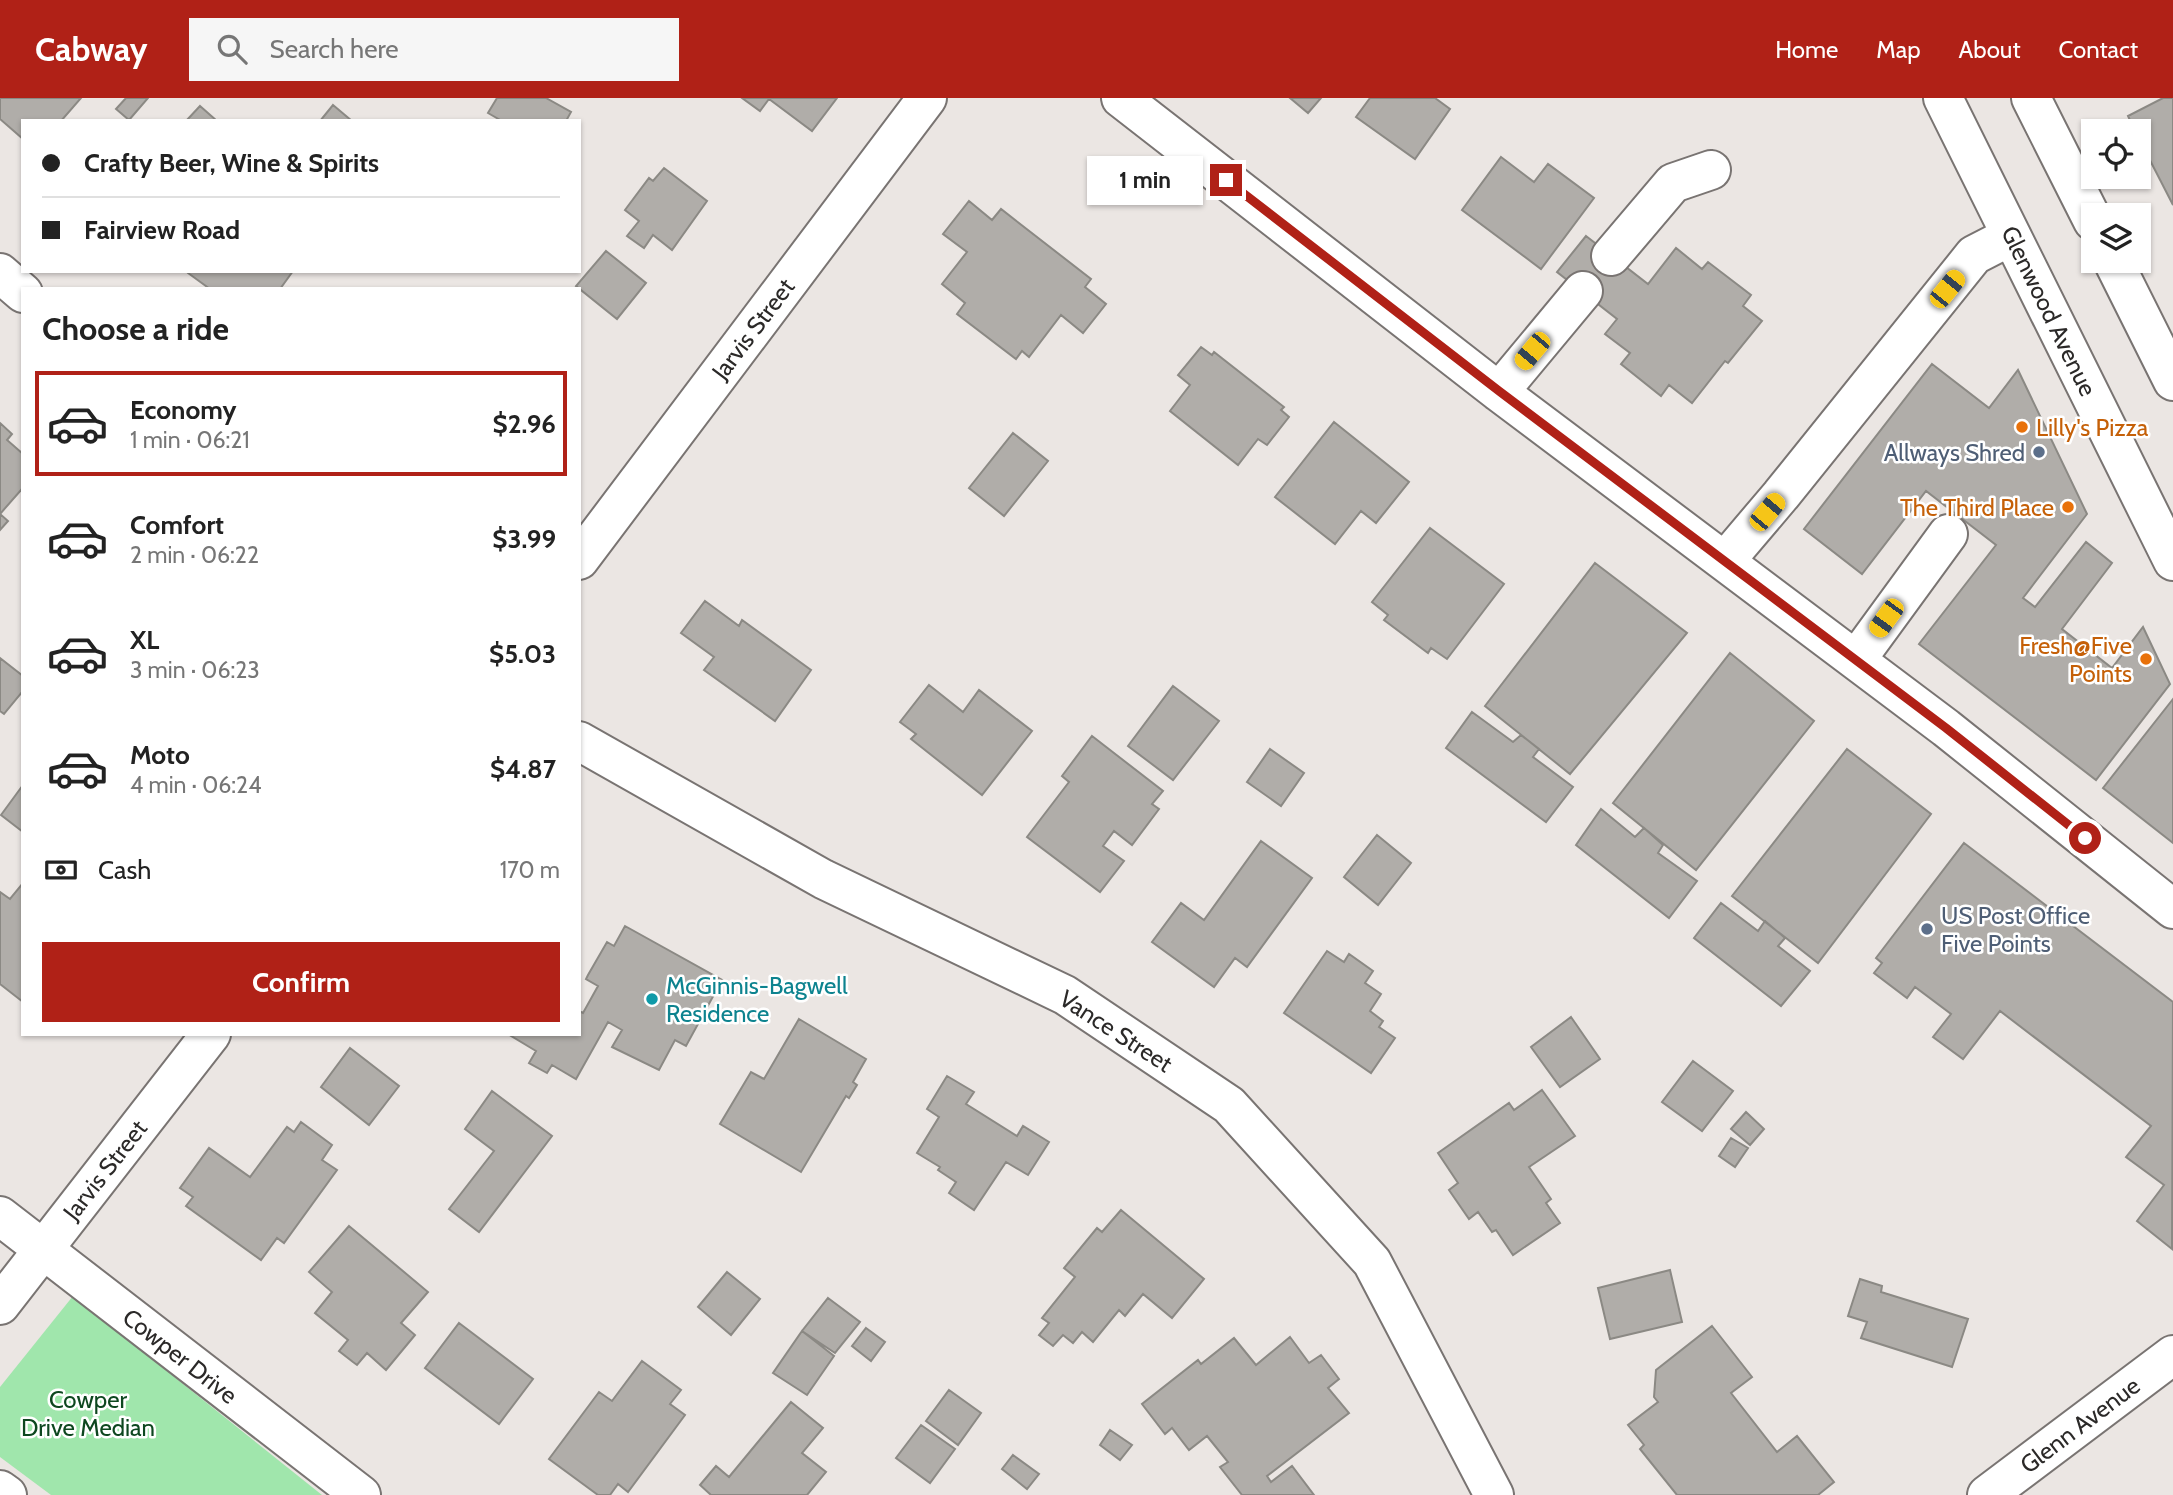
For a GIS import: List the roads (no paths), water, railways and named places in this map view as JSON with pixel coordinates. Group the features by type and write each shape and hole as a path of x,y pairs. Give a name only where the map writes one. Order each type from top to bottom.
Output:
{"street":[{"name":"Jarvis Street","path":"581,557 927,98"},
{"path":"1121,98 1499,391 2021,787 2173,909"},
{"name":"Glenwood Avenue","path":"1943,98 2173,561"},
{"path":"2031,98 2084,203"},
{"path":"1611,256 1673,183 1711,170"},
{"path":"1725,561 1790,485 1974,255 2011,236"},
{"path":"0,273 21,291"},
{"path":"2119,273 2173,381"},
{"path":"1499,391 1583,291"},
{"path":"1856,660 1948,534"},
{"name":"Vance Street","path":"581,742 823,879 1066,995 1229,1105 1372,1262 1494,1495"},
{"name":"Jarvis Street","path":"0,1305 209,1036"},
{"name":"Cowper Drive","path":"0,1216 361,1495"},
{"name":"Glenn Avenue","path":"1987,1495 2173,1355"},
{"path":"0,1490 7,1495"}],"place":[{"name":"Lilly's Pizza","path":"2022,427"},
{"name":"Allways Shred","path":"2039,452"},
{"name":"The Third Place","path":"2068,507"},
{"name":"Fresh@Five Points","path":"2146,659"},
{"name":"US Post Office Five Points","path":"1927,929"},
{"name":"McGinnis-Bagwell Residence","path":"652,999"}],"park label":[{"name":"Cowper Drive Median","path":"88,1413"}]}
